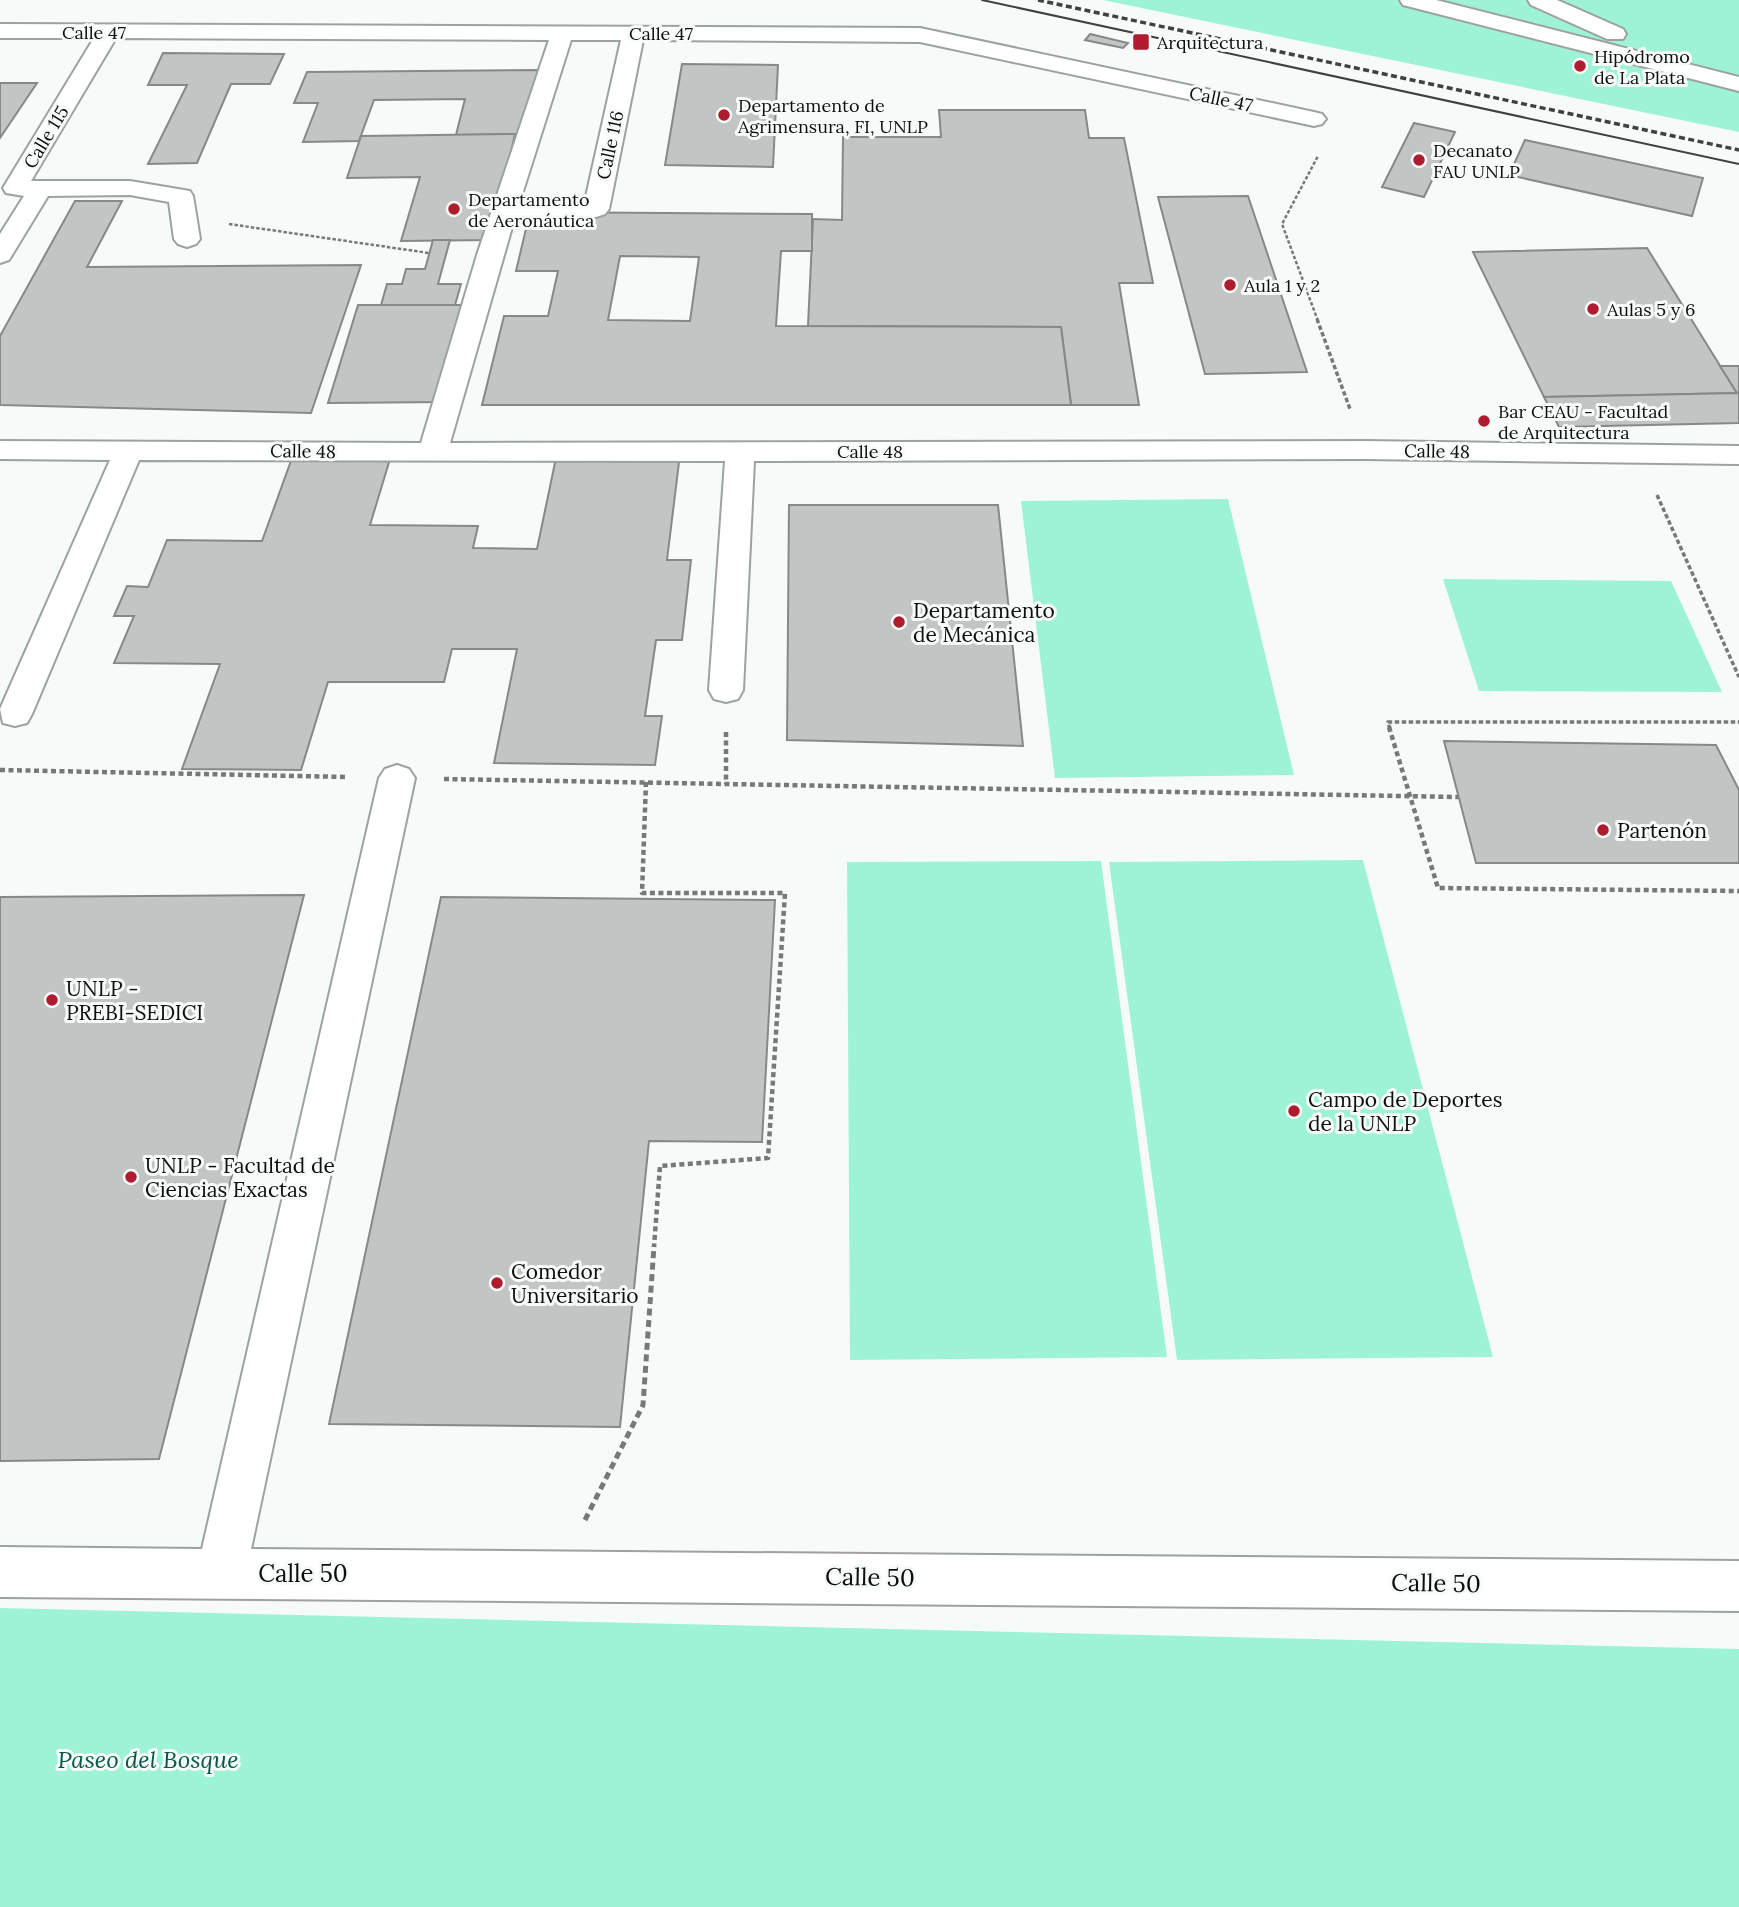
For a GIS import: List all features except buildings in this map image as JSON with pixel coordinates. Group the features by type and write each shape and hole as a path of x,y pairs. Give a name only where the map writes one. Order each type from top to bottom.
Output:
{"street":[{"path":"1411,0 1729,82"},
{"path":"1539,0 1729,82"},
{"path":"0,31 15,10"},
{"name":"Calle 47","path":"0,31 920,35 1314,119"},
{"path":"433,452 506,209 563,32"},
{"name":"Calle 115","path":"7,188 108,33"},
{"name":"Calle 116","path":"506,209 596,209 634,33"},
{"name":"Calle 115","path":"0,256 40,189 7,188"},
{"path":"40,189 130,188 181,196 185,230"},
{"path":"15,713 129,449"},
{"name":"Calle 48","path":"0,450 1365,450 1739,455"},
{"path":"726,690 740,451"},
{"path":"221,1573 397,778"},
{"name":"Calle 50","path":"0,1572 558,1574 1739,1586"}],"path":[{"path":"1319,154 1282,224 1365,450"},
{"path":"185,230 260,227 429,253"},
{"path":"1638,453 1739,677"},
{"path":"726,690 726,784"},
{"path":"1739,722 1388,722 1438,888 1739,891"},
{"path":"0,770 1458,797"},
{"path":"558,1574 643,1405 660,1166 768,1158 785,893 642,894 646,782"}],"green space":[{"name":"Hipódromo de La Plata","path":"1103,0 1739,0 1739,132"},
{"path":"1228,499 1294,775 1055,778 1021,501"},
{"path":"1443,579 1671,581 1722,692 1479,691"},
{"path":"1363,860 1493,1357 1177,1360 1109,862"},
{"path":"1101,861 1167,1357 850,1360 847,862"},
{"name":"Paseo del Bosque","path":"0,1608 1739,1649 1739,1907 0,1907"}],"tram line":[{"path":"982,0 1739,164"}],"railway":[{"path":"1038,0 1739,150"}],"place":[{"name":"Arquitectura","path":"1141,42"},
{"name":"Hipódromo de La Plata","path":"1580,66"},
{"name":"Departamento de Agrimensura, FI, UNLP","path":"724,115"},
{"name":"Decanato FAU UNLP","path":"1419,160"},
{"name":"Departamento de Aeronáutica","path":"454,209"},
{"name":"Aula 1 y 2","path":"1230,285"},
{"name":"Aulas 5 y 6","path":"1593,309"},
{"name":"Bar CEAU - Facultad de Arquitectura","path":"1484,421"},
{"name":"Departamento de Mecánica","path":"899,622"},
{"name":"Partenón","path":"1603,830"},
{"name":"UNLP - PREBI-SEDICI","path":"52,1000"},
{"name":"Campo de Deportes de la UNLP","path":"1294,1111"},
{"name":"UNLP - Facultad de Ciencias Exactas","path":"131,1177"},
{"name":"Comedor Universitario","path":"497,1283"}]}
